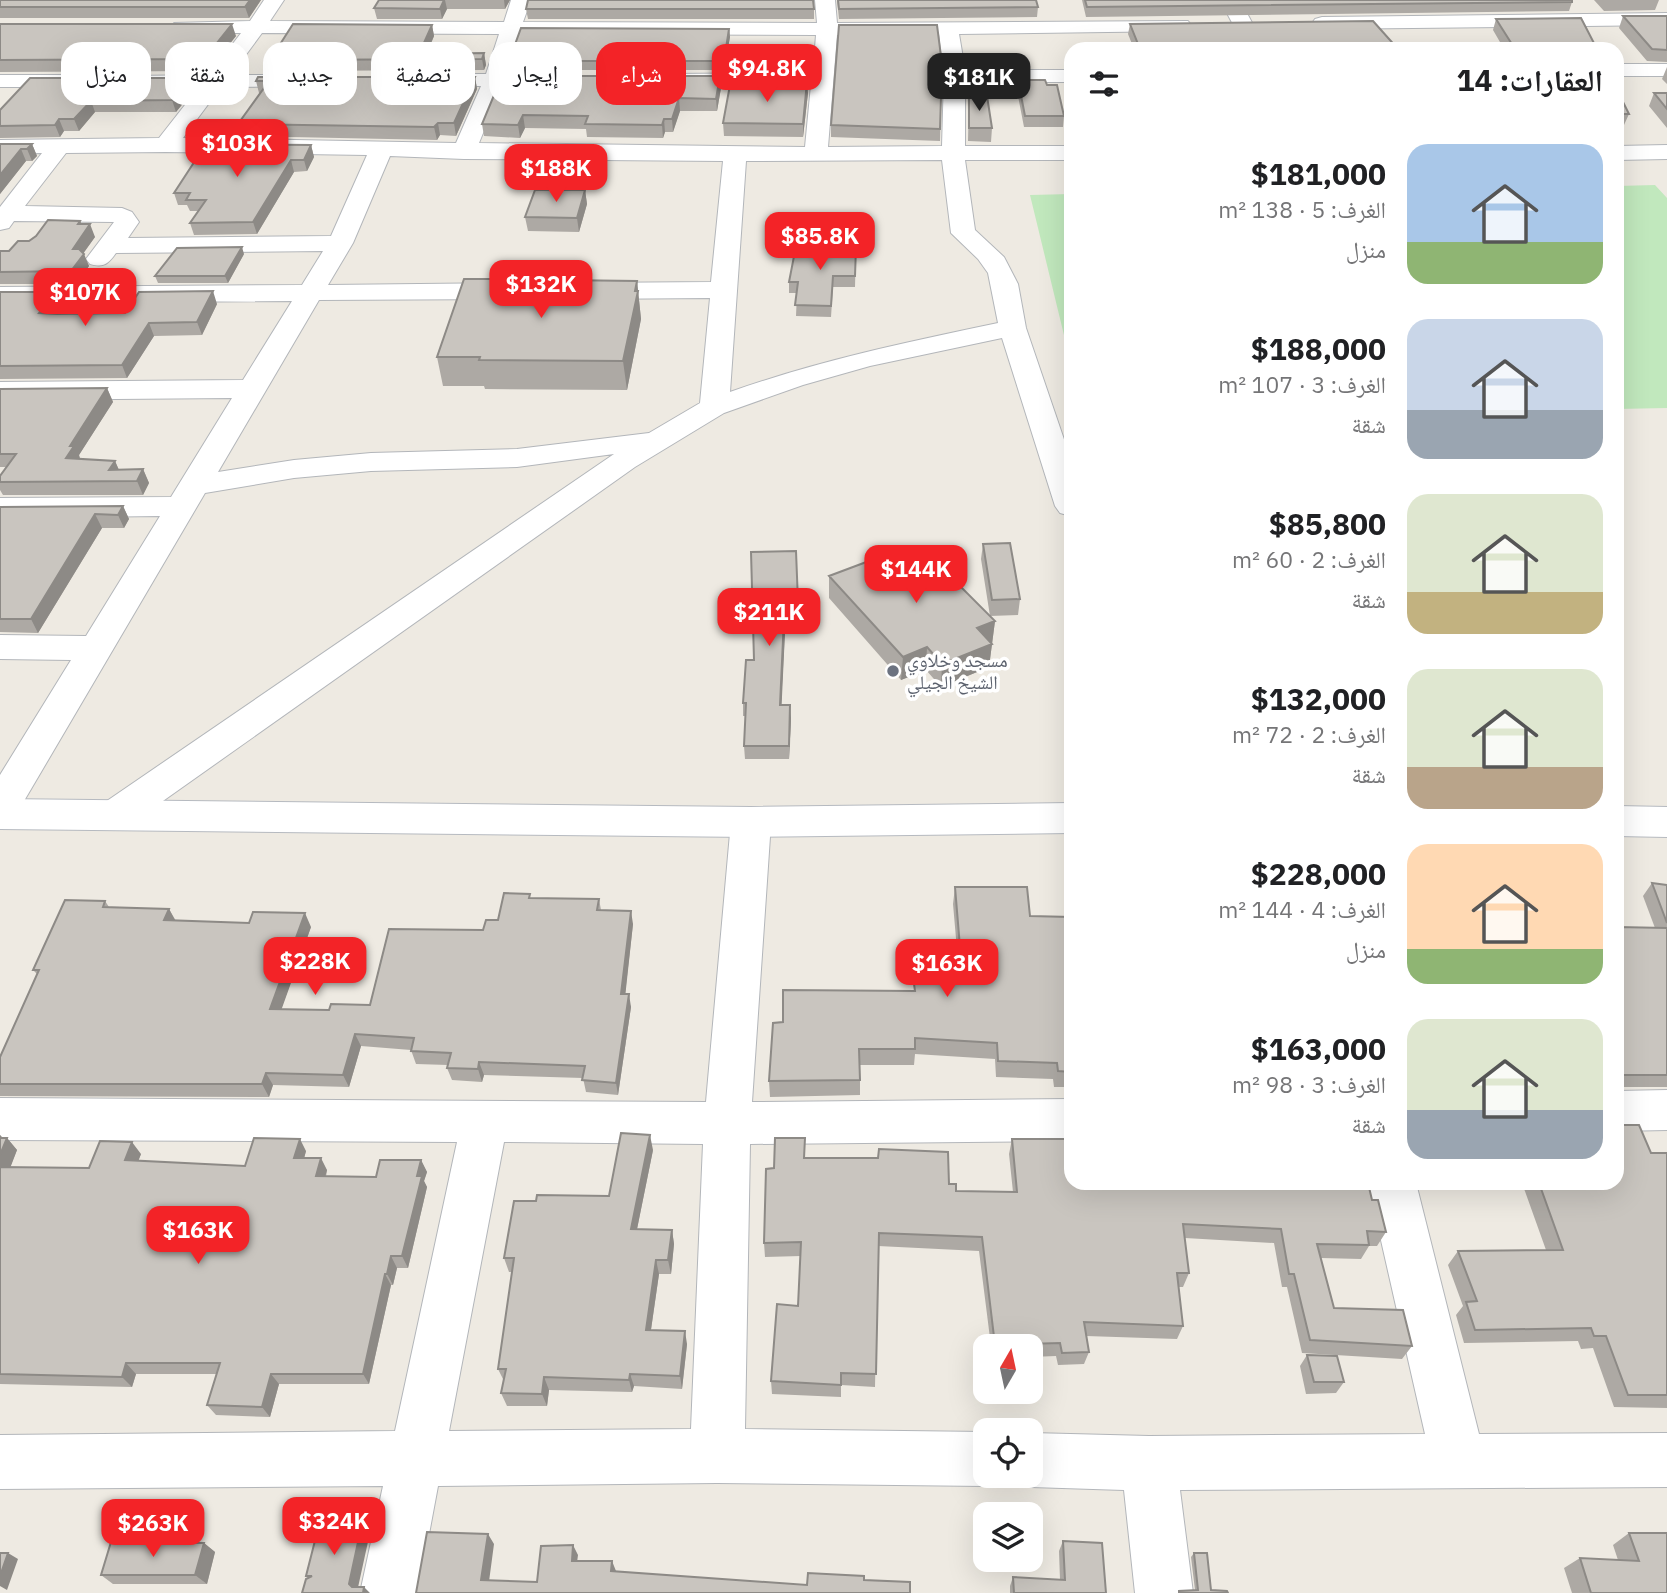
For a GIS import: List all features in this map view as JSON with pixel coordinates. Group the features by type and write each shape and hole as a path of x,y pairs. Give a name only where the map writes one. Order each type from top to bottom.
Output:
{"street":[{"path":"245,42 274,0"},
{"path":"507,42 521,0"},
{"path":"816,154 827,29 825,0"},
{"path":"1102,0 1111,26"},
{"path":"1230,0 1252,42"},
{"path":"1520,0 1554,39"},
{"path":"159,27 255,29 364,18 512,27 827,29 1270,23"},
{"path":"1297,23 1667,19"},
{"path":"1377,22 1388,40"},
{"path":"948,28 955,76 953,153 963,233 982,246 999,264 1009,298 1012,328 1064,485"},
{"path":"1033,28 1048,76"},
{"path":"1624,70 1667,70"},
{"path":"955,76 1064,76"},
{"path":"686,80 821,79"},
{"path":"0,81 61,81"},
{"path":"464,152 489,92"},
{"path":"166,145 197,105"},
{"path":"0,147 166,145 735,155 1064,153"},
{"path":"3,217 59,148"},
{"path":"0,808 340,243 382,148"},
{"path":"1624,153 1667,152"},
{"path":"714,407 735,155"},
{"path":"3,217 113,213 123,217 127,222 72,295"},
{"path":"108,246 340,243"},
{"path":"559,291 724,290"},
{"path":"0,295 531,291"},
{"path":"115,815 661,438 714,407 793,379 866,359 1012,328"},
{"path":"0,391 253,389"},
{"path":"0,508 190,495 294,469 371,462 517,458 612,447 661,438"},
{"path":"0,647 95,648"},
{"path":"0,814 751,822 1064,818"},
{"path":"1624,821 1667,822"},
{"path":"717,1455 727,1123 751,822"},
{"path":"1624,1111 1667,1110"},
{"path":"0,1119 727,1123 1064,1120"},
{"path":"389,1593 485,1122"},
{"path":"1394,1190 1458,1460"},
{"path":"0,1462 717,1455 973,1459"},
{"path":"1043,1460 1149,1463 1667,1460"},
{"path":"1149,1463 1164,1593"}],"green space":[{"path":"1655,185 1667,198 1667,408 1624,409 1624,186"},
{"path":"1064,194 1064,335 1030,195"}],"building":[{"path":"0,0 250,0 245,7 0,7"},
{"path":"379,0 444,0 440,9 374,8"},
{"path":"528,0 813,0 814,9 526,9"},
{"path":"838,0 1036,0 1038,7 839,9"},
{"path":"1085,0 1572,0 1572,2 1087,7"},
{"path":"1623,16 1667,16 1667,50 1652,49"},
{"path":"1581,18 1593,42 1511,42 1496,19"},
{"path":"1373,21 1392,42 1137,42 1130,24"},
{"path":"0,24 232,24 218,42 165,42 165,59 151,59 151,42 61,42 61,60 0,60"},
{"path":"293,24 432,25 424,42 371,42 371,60 357,60 357,42 282,42"},
{"path":"839,25 937,25 942,64 940,129 831,125"},
{"path":"521,28 729,29 724,61 686,61 686,42 596,42 596,61 582,61 582,42 516,42"},
{"path":"475,53 484,53 482,59 475,59"},
{"path":"582,76 596,76 596,105 677,105 672,119 664,119 662,125 585,124 588,116 523,115 518,125 482,124 490,105 582,105"},
{"path":"686,76 720,76 716,99 686,98"},
{"path":"357,77 371,77 371,105 462,105 454,123 438,123 434,127 238,124 263,89 263,105 357,105"},
{"path":"30,78 61,78 61,105 87,105 74,119 59,119 55,125 0,126 0,110"},
{"path":"151,78 165,78 165,100 151,100"},
{"path":"1018,80 1045,80 1047,85 1057,85 1064,116 1025,116"},
{"path":"785,81 807,81 803,124 723,123 730,85 785,87"},
{"path":"1654,93 1667,93 1667,109"},
{"path":"969,96 987,96 992,128 969,128"},
{"path":"0,144 32,144 27,149 21,149 0,175"},
{"path":"206,144 311,145 304,160 291,160 253,222 190,223 206,200 186,200 190,193 174,193"},
{"path":"535,190 585,190 577,218 525,217"},
{"path":"48,220 90,224 73,249 79,249 84,254 71,271 0,272 0,251 9,251 18,241 29,241"},
{"path":"796,246 856,247 855,276 833,276 831,306 795,305 798,282 789,282"},
{"path":"242,247 225,276 155,276 177,248"},
{"path":"507,275 561,276 560,280 637,281 635,291 638,291 623,361 437,357 464,279 506,279"},
{"path":"213,291 197,322 149,323 122,365 0,366 0,292 55,292 39,313 57,314 125,313 139,292"},
{"path":"107,388 70,446 74,446 66,458 115,461 109,470 143,469 137,481 0,482 0,476 16,454 0,454 0,389"},
{"path":"123,506 118,515 95,514 31,619 0,619 0,507"},
{"path":"1010,543 1020,599 992,600 983,544"},
{"path":"901,549 908,556 924,550 995,621 977,628 992,644 942,664 927,647 903,657 829,576"},
{"path":"796,551 798,602 790,602 791,618 784,618 780,705 790,705 789,746 744,746 746,660 754,660 751,552"},
{"path":"1652,883 1667,885 1667,923"},
{"path":"955,887 1027,887 1030,916 1064,917 1064,1071 1058,1071 1057,1063 998,1061 997,1043 915,1038 915,1049 859,1049 860,1080 769,1081 773,1023 783,1022 783,990 915,991 914,984 963,983"},
{"path":"504,893 530,894 529,898 599,899 597,910 631,911 621,994 629,994 616,1083 582,1080 585,1066 479,1062 478,1069 447,1068 451,1053 411,1051 414,1038 355,1034 343,1075 266,1073 262,1084 0,1084 0,1057 39,970 33,970 65,900 105,901 103,907 169,909 164,920 249,923 253,912 305,913 270,1009 329,1010 331,1004 370,1005 389,929 483,930 486,920 498,920"},
{"path":"1624,927 1667,928 1667,1075 1624,1075"},
{"path":"1624,1125 1639,1125 1651,1153 1667,1153 1667,1395 1628,1395 1606,1336 1594,1336 1591,1328 1475,1330 1466,1302 1477,1301 1458,1251 1563,1250 1542,1190 1624,1190"},
{"path":"621,1133 650,1135 631,1229 672,1230 668,1260 656,1260 646,1330 685,1331 680,1376 630,1374 629,1380 544,1377 542,1394 501,1393 506,1369 498,1369 514,1258 504,1258 514,1201 536,1201 537,1195 609,1196"},
{"path":"0,1138 7,1138 0,1155"},
{"path":"254,1138 300,1139 294,1158 321,1158 316,1176 376,1177 380,1160 421,1160 417,1176 422,1176 402,1256 391,1256 385,1274 363,1374 271,1374 262,1407 207,1405 220,1363 126,1363 122,1377 0,1374 0,1167 89,1168 100,1141 132,1142 125,1160 245,1166"},
{"path":"775,1138 805,1138 804,1158 878,1158 879,1149 948,1152 949,1184 956,1184 956,1191 1017,1192 1012,1139 1064,1139 1064,1190 1370,1190 1372,1200 1378,1200 1386,1232 1367,1231 1369,1245 1317,1244 1334,1308 1403,1310 1412,1346 1310,1340 1294,1274 1289,1274 1281,1229 1183,1224 1189,1273 1177,1273 1183,1326 1084,1322 1089,1352 1062,1353 1060,1343 1043,1344 1043,1334 994,1334 982,1237 879,1233 876,1374 841,1373 841,1385 771,1381 777,1304 798,1306 801,1242 764,1243 766,1169 774,1168"},
{"path":"1307,1355 1337,1356 1344,1382 1314,1382"},
{"path":"321,1517 363,1519 349,1584 352,1587 364,1587 363,1593 302,1593 306,1579 312,1576 306,1576"},
{"path":"427,1532 488,1534 481,1580 537,1582 541,1546 573,1545 572,1561 612,1561 611,1571 807,1585 808,1573 864,1576 864,1580 910,1582 910,1593 416,1593"},
{"path":"1629,1533 1667,1533 1667,1593 1591,1593 1580,1558 1639,1561"},
{"path":"1063,1541 1102,1543 1106,1593 1014,1593 1013,1577 1065,1580"},
{"path":"111,1542 204,1543 195,1575 101,1575"},
{"path":"0,1553 8,1553 0,1576"},
{"path":"1194,1553 1207,1553 1211,1590 1228,1593 1179,1593 1198,1590"}],"place":[{"name":"مسجد وخلاوي الشيخ الجيلي","path":"893,671"}]}
